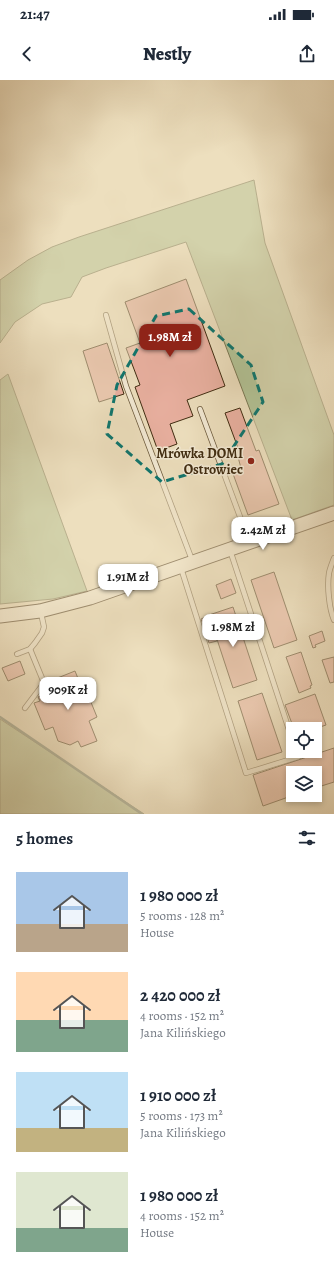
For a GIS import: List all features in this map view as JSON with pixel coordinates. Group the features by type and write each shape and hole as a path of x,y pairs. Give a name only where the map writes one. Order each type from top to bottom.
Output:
{"street":[{"path":"0,616 40,611 90,598 250,542 334,515"}],"lane":[{"path":"106,315 126,386 193,562"},
{"path":"200,409 250,542"},
{"path":"230,550 286,722"},
{"path":"334,558 329,573 330,605 334,620"},
{"path":"180,566 246,773 295,758"},
{"path":"17,654 30,649 36,643 44,627 40,611"},
{"path":"25,708 44,684 30,649"}],"highlighted area":[{"path":"189,309 251,365 263,402 222,464 162,482 107,434 117,385 156,316"}],"green space":[{"path":"254,180 265,243 334,435 334,505 292,520 186,242 82,277 71,297 42,304 15,322 0,343 0,280 28,260 52,247 79,237"},
{"path":"8,374 87,591 53,599 0,604 0,380"},
{"path":"0,719 144,814 0,814"}],"building":[{"path":"186,279 225,386 187,400 193,416 170,424 177,444 158,451 135,387 140,385 126,348 140,343 125,302"},
{"path":"107,343 124,394 99,402 83,351"},
{"name":"Mrówka DOMI Ostrowiec","path":"240,408 256,451 259,450 279,504 248,515 232,471 241,468 238,457 241,456 225,413"},
{"path":"274,572 297,640 274,648 251,580"},
{"path":"231,579 236,593 221,599 216,585"},
{"path":"233,607 257,680 233,688 209,615"},
{"path":"208,616 217,641 209,643 201,619"},
{"path":"322,631 325,641 315,645 316,647 313,648 309,636"},
{"path":"301,652 312,685 310,686 311,688 299,693 286,657"},
{"path":"334,657 334,682 330,683 322,660"},
{"path":"20,661 25,674 8,681 2,668"},
{"path":"75,671 85,696 88,695 97,717 89,721 97,741 81,747 78,741 70,745 58,741 53,727 45,730 34,703 40,701 38,697 46,694 45,691 53,688 50,681"},
{"path":"262,693 282,752 257,760 238,701"},
{"path":"315,694 326,725 322,726 322,722 291,722 285,705"},
{"path":"334,748 334,782 322,786 322,766 286,766 286,798 263,806 253,775 304,758 322,758 322,752"}],"waterway":[{"path":"0,717 142,814"}],"place":[{"name":"Mrówka DOMI Ostrowiec","path":"251,461"}]}
